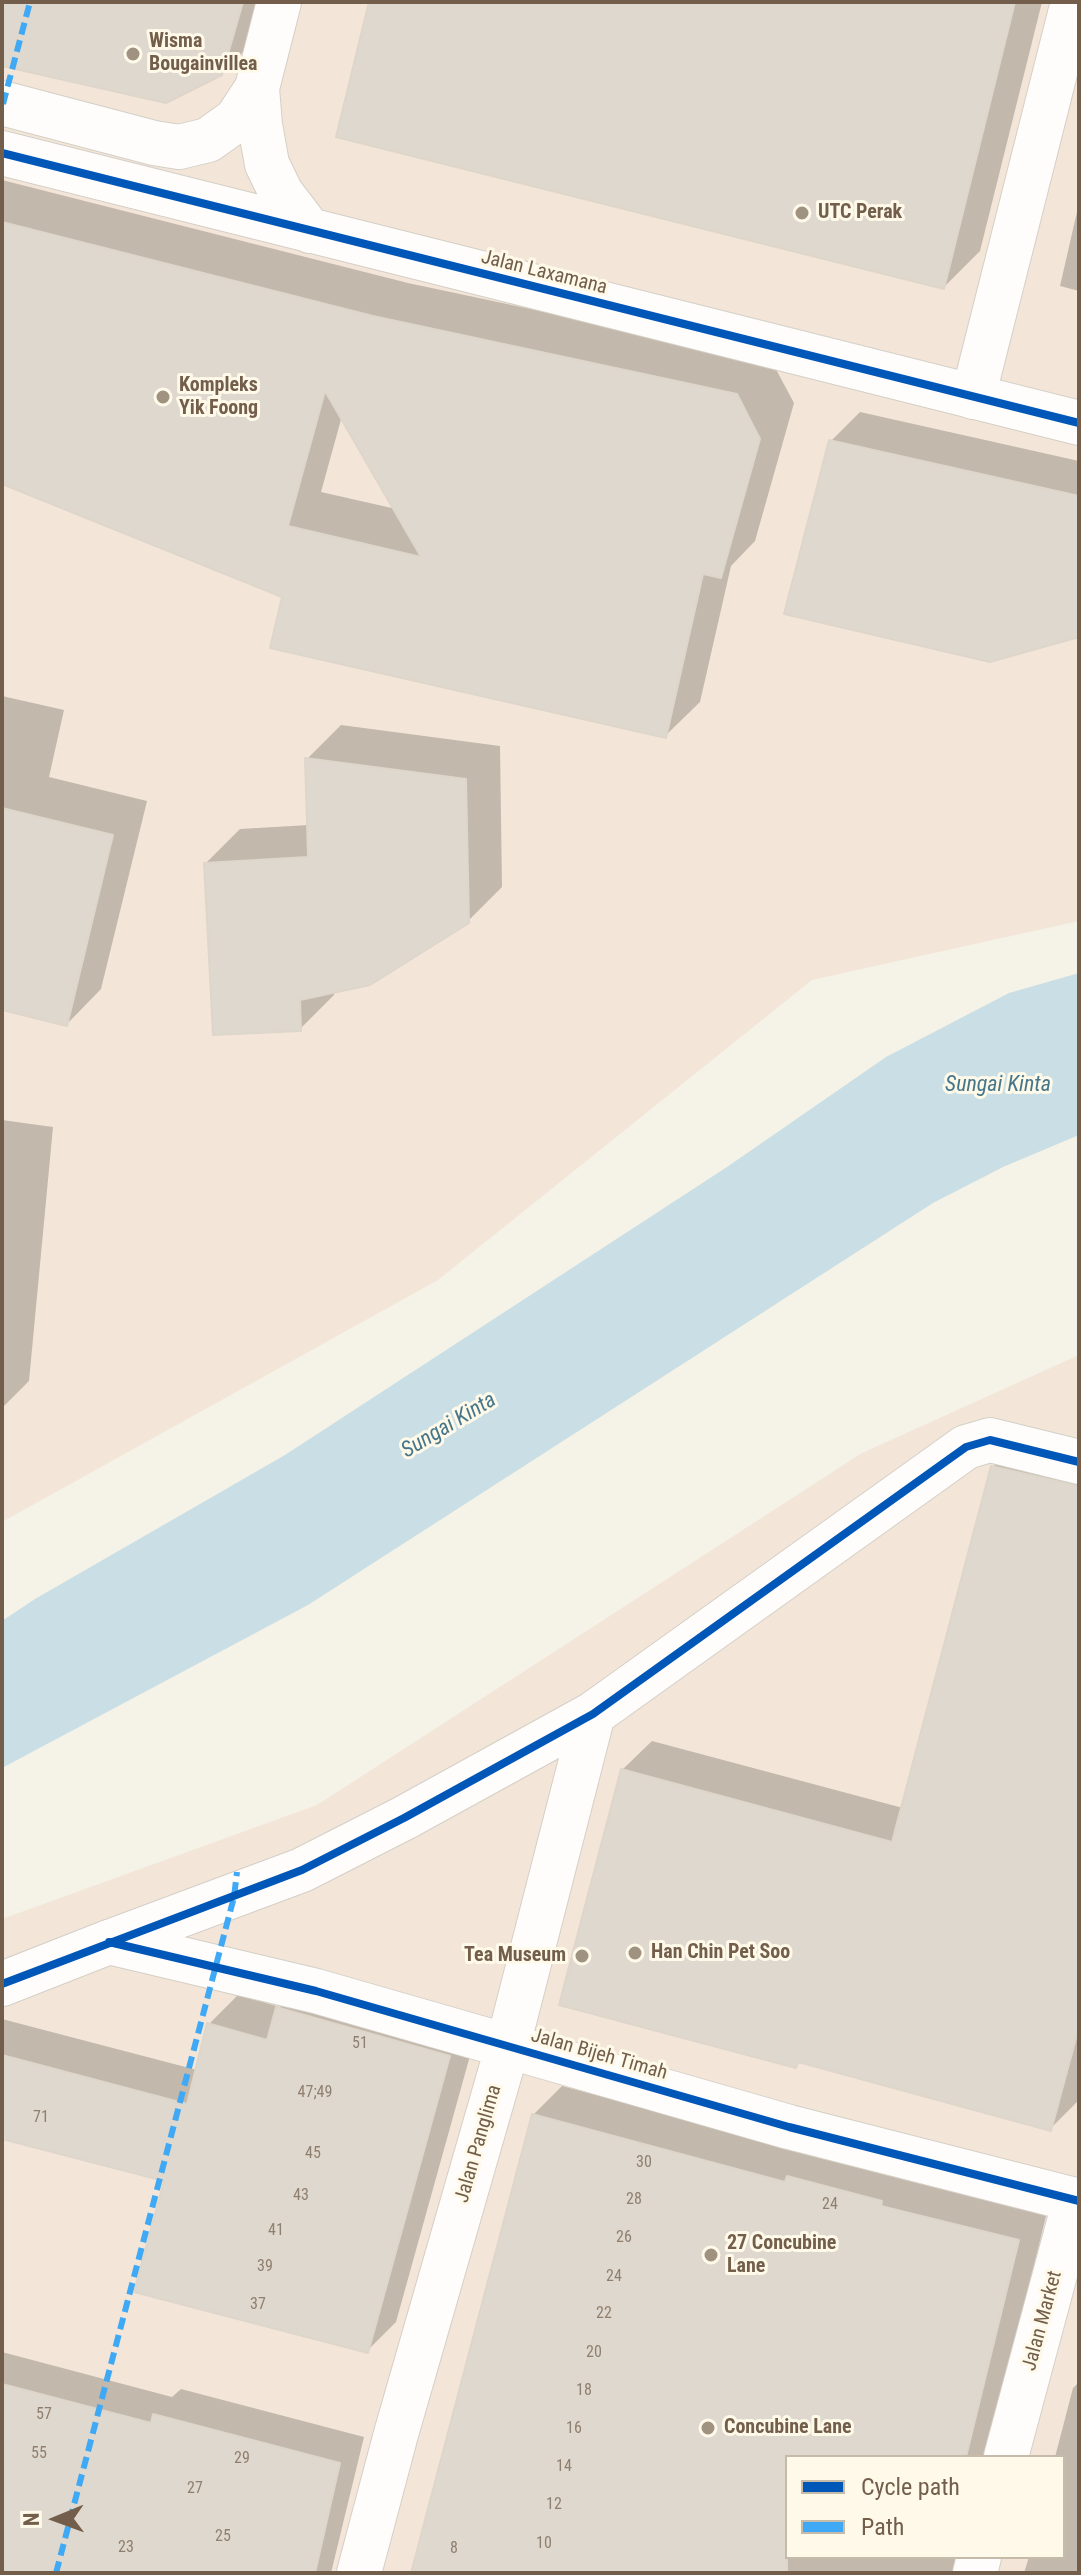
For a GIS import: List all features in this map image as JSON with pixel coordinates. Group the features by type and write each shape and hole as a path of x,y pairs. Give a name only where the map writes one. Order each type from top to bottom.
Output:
{"street":[{"path":"2,103 154,143 179,147 208,140 236,120 257,88 279,2"},
{"path":"973,397 1073,2"},
{"path":"257,88 267,164 281,193 310,231"},
{"name":"Jalan Laxamana","path":"2,153 1079,423"},
{"path":"2,1984 302,1870 593,1714 966,1447 990,1440 1079,1462"},
{"name":"Jalan Panglima","path":"359,2573 508,2045 593,1714"},
{"name":"Jalan Bijeh Timah","path":"109,1942 316,1991 789,2127 1078,2196"},
{"name":"Jalan Market","path":"1007,2455 1078,2196"}],"shaded area":[{"path":"2,2 1079,2 1079,921 812,980 438,1280 2,1522"},
{"path":"1079,1355 1079,2573 2,2573 2,1919 317,1805 862,1453"}],"water":[{"name":"Sungai Kinta","path":"1079,973 1079,1135 1003,1167 933,1203 308,1605 2,1768 2,1621 285,1455 727,1167 886,1057 1009,993"}],"building":[{"name":"Wisma Bougainvillea","path":"2,2 243,2 222,75 166,103 2,66"},
{"name":"UTC Perak","path":"369,2 1015,2 944,289 336,137"},
{"path":"2,222 373,316 737,394 760,439 721,578 703,574 666,738 270,648 282,597 2,484","holes":["325,391 421,557 288,526"]},
{"path":"829,440 1079,496 1079,637 990,662 784,614"},
{"path":"305,758 466,779 469,923 370,985 300,1000 301,1031 213,1035 204,863 308,857"},
{"path":"2,808 113,835 67,1026 2,1010"},
{"path":"991,1466 1079,1486 1079,2027 1051,2131 798,2062 796,2068 559,2005 621,1769 892,1842"},
{"path":"276,2007 450,2056 368,2353 134,2292 164,2181 2,2139 2,2055 187,2104 207,2023 267,2040"},
{"path":"532,2114 785,2182 787,2176 882,2201 881,2206 1019,2240 966,2455 785,2455 787,2573 411,2573"},
{"path":"2,2384 151,2423 153,2414 340,2463 315,2573 2,2573"}],"marked path":[{"path":"3,104 30,2"},
{"path":"56,2573 234,1897 237,1872"}],"cycle path":[{"path":"2,153 1079,423"},
{"path":"2,1984 302,1870 593,1714 966,1447 990,1440 1079,1462"},
{"path":"109,1942 316,1991 789,2127 1079,2201"}],"place":[{"name":"Wisma Bougainvillea","path":"133,54"},
{"name":"UTC Perak","path":"802,213"},
{"name":"Kompleks Yik Foong","path":"163,397"},
{"name":"Han Chin Pet Soo","path":"635,1953"},
{"name":"Tea Museum","path":"582,1956"},
{"name":"27 Concubine Lane","path":"711,2255"},
{"name":"Concubine Lane","path":"708,2428"}]}
